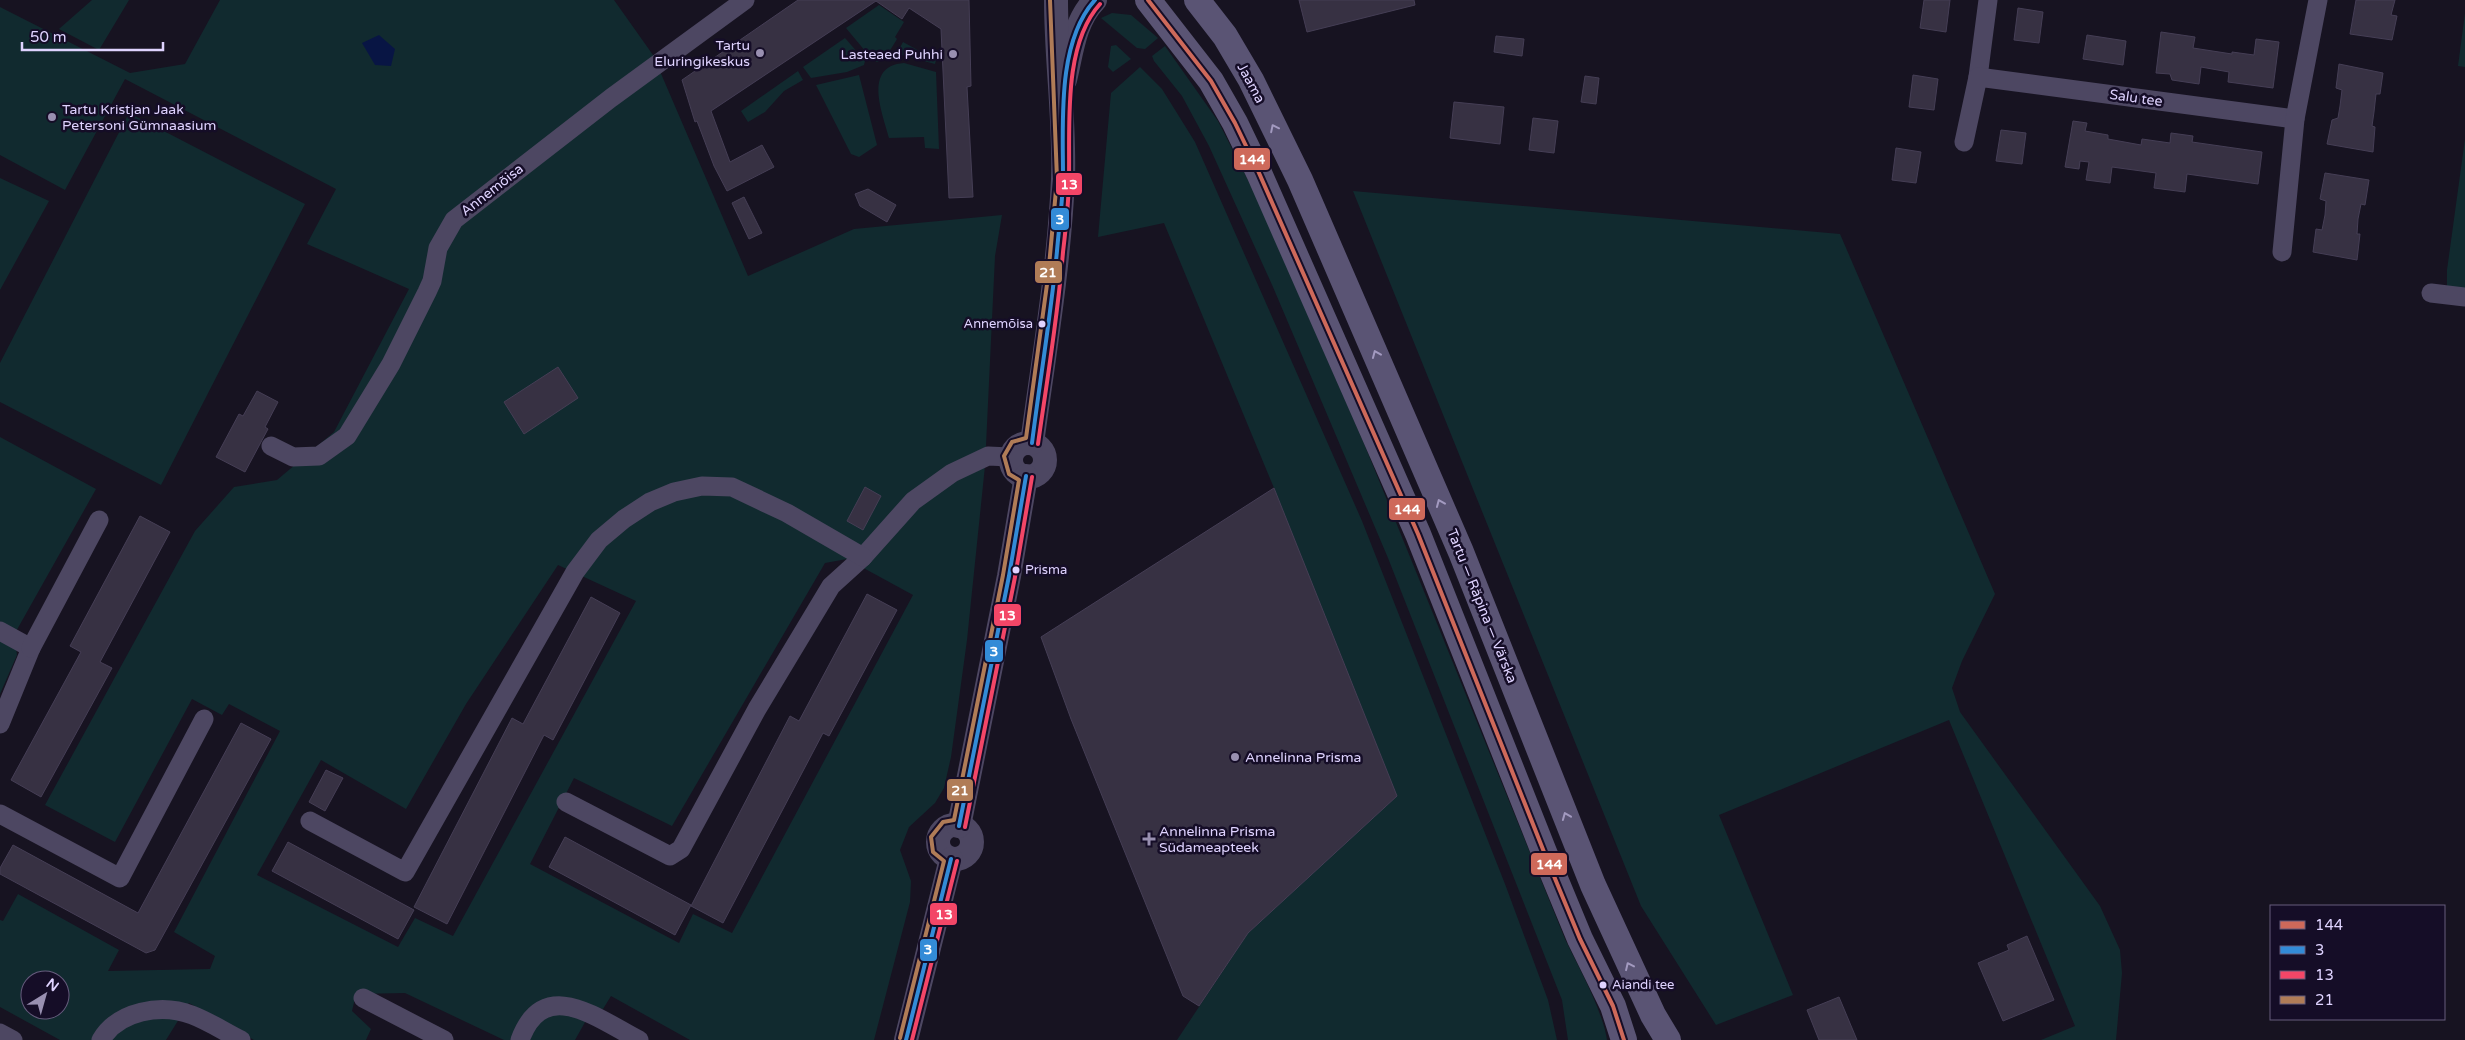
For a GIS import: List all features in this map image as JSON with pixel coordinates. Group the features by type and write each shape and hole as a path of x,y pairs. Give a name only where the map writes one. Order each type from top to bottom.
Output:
{"main road":[{"path":"1148,0 1211,82 1235,123 1259,173 1418,534 1544,852 1580,939 1613,1006 1624,1040"},
{"name":"Jaama","path":"1197,0 1225,36 1251,80 1296,172"},
{"name":"Tartu — Räpina — Värska","path":"1296,172 1461,552 1593,885 1653,1015 1668,1040"}],"street":[{"name":"Annemõisa","path":"271,446 293,457 320,456 347,436 392,364 429,287 438,248 454,220 611,98 745,0"},
{"path":"1032,443 1058,253 1063,177 1062,96 1056,48 1056,0"},
{"path":"1062,96 1077,27 1085,11 1095,0"},
{"path":"1964,142 1978,77 1988,0"},
{"path":"2282,252 2295,119 2318,0"},
{"name":"Salu tee","path":"1978,77 2295,119"},
{"path":"2431,293 2465,297"},
{"path":"1032,443 1043,452 1045,462 1036,475 1026,476 1014,470 1010,456 1016,447 1032,443"},
{"path":"566,802 670,856 681,849 757,709 831,586 864,558 913,500 952,473 988,456 1010,456"},
{"path":"906,1040 951,859 966,854 971,845 970,835 959,826 1009,576 1026,476"},
{"path":"310,821 405,872 574,572 599,540 650,502 674,492 702,486 732,487 787,513 864,558"},
{"path":"0,724 31,648 99,520"},
{"path":"0,631 31,648"},
{"path":"0,814 120,878 204,719"},
{"path":"363,998 444,1040"},
{"path":"520,1040 530,1019 546,1008 558,1005 570,1005 639,1040"},
{"path":"101,1040 108,1028 134,1013 160,1010 190,1014 241,1040"},
{"path":"0,1033 13,1040"}],"green space":[{"path":"92,0 129,0 99,50 59,29"},
{"path":"220,0 614,0 653,55 748,276 854,229 1002,215 995,256 985,466 967,640 951,757 944,788 935,803 909,827 900,850 911,881 910,902 874,1040 690,1040 611,996 603,1009 593,1008 575,1040 504,1040 405,993 356,994 352,1011 371,1029 366,1040 254,1040 189,1003 166,1040 60,1040 24,1020 70,1020 70,970 20,970 20,1018 0,1007 0,920 3,921 18,894 119,950 108,971 210,969 215,956 174,932 280,731 229,704 222,715 192,699 115,842 45,805 195,531 234,487 277,480 334,432 409,289 307,244 336,189 125,79 65,190 0,155 0,7 130,73 185,64","holes":["847,559 913,595 732,933 693,914 679,943 530,864 574,778 672,826 825,563","558,565 636,601 453,936 415,918 398,947 257,875 321,760 406,809 466,704"]},
{"path":"879,5 904,22 895,37 897,39 891,49 877,62 871,58 846,28"},
{"path":"1112,13 1131,15 1158,38 1145,49 1137,48 1101,18"},
{"path":"2465,13 2465,67 2458,66"},
{"path":"845,38 865,61 864,65 847,72 811,78 803,67"},
{"path":"903,42 936,60 935,64 898,54"},
{"path":"1116,45 1131,59 1113,72 1108,67 1111,46"},
{"path":"1165,46 1218,121 1253,190 1363,441 1565,939 1601,1016 1607,1040 1568,1040 1562,1000 1388,558 1273,287 1209,146 1182,96 1154,61 1152,56"},
{"path":"904,63 936,72 939,149 925,148 924,137 889,138 880,105 879,82 883,73 891,66"},
{"path":"1140,67 1162,89 1195,142 1362,521 1505,884 1548,1000 1557,1040 1177,1040 1248,933 1397,796 1274,488 1164,223 1098,237 1111,93"},
{"path":"798,71 803,80 784,91 765,112 748,122 741,111"},
{"path":"859,75 877,145 859,157 851,154 816,85"},
{"path":"129,113 305,204 161,485 0,402 0,363"},
{"path":"2465,139 2465,297 2447,295 2447,270"},
{"path":"0,178 49,201 0,290"},
{"path":"1353,191 1840,234 1995,594 1962,661 1952,688 1960,712 2100,906 2120,950 2122,973 2116,1040 2041,1040 2075,1026 1949,720 1719,815 1793,995 1716,1025 1641,906"},
{"path":"0,437 96,489 14,635 17,655 0,694"}],"shaded area":[{"path":"379,35 395,49 391,66 375,65 362,43"}],"building":[{"path":"798,0 969,0 971,86 967,87 973,197 949,198 941,29 909,8 902,19 876,1 711,111 730,162 762,145 774,167 727,191 714,166 697,121 695,122 682,80"},
{"path":"1299,0 1414,0 1415,5 1307,32"},
{"path":"1924,0 1950,0 1946,32 1920,28"},
{"path":"2356,0 2395,0 2391,15 2397,16 2392,40 2350,34"},
{"path":"2018,8 2043,12 2039,43 2014,40"},
{"path":"2161,32 2195,37 2193,48 2232,54 2232,52 2254,55 2256,39 2279,42 2273,88 2228,82 2229,72 2201,67 2199,84 2172,80 2170,74 2156,73"},
{"path":"2087,35 2126,41 2123,65 2083,59"},
{"path":"1496,36 1524,39 1522,56 1494,52"},
{"path":"2339,64 2383,73 2380,94 2376,94 2372,126 2375,127 2373,152 2327,144 2332,120 2338,118 2340,106 2342,90 2336,88"},
{"path":"1913,75 1938,79 1934,110 1909,107"},
{"path":"1585,76 1599,78 1596,104 1581,102"},
{"path":"1454,102 1504,107 1500,144 1450,138"},
{"path":"1533,118 1558,121 1554,153 1529,150"},
{"path":"2073,121 2087,123 2085,131 2108,135 2108,139 2141,145 2142,139 2170,143 2171,133 2193,136 2192,142 2262,152 2258,184 2187,174 2185,192 2154,188 2156,173 2112,167 2110,183 2086,180 2089,162 2080,161 2079,169 2065,167"},
{"path":"2001,130 2026,133 2022,164 1996,161"},
{"path":"1896,148 1921,152 1916,183 1892,180"},
{"path":"2325,173 2369,180 2365,205 2361,204 2358,219 2357,234 2360,234 2357,260 2313,252 2316,229 2322,230 2325,215 2326,201 2320,199"},
{"path":"868,189 896,205 887,222 860,206 855,194"},
{"path":"744,197 762,233 749,239 732,203"},
{"path":"558,367 578,398 524,434 504,402"},
{"path":"257,391 278,402 265,427 268,429 245,472 216,457 239,414 243,416"},
{"path":"865,487 881,496 863,530 847,521"},
{"name":"Annelinna Prisma","path":"1274,488 1397,796 1248,933 1199,1006 1183,996 1071,719 1041,637"},
{"path":"140,516 170,532 100,662 112,668 41,797 11,780 81,652 70,646"},
{"path":"867,594 897,610 829,736 823,733 723,923 691,906 790,716 799,721"},
{"path":"591,597 620,613 553,740 544,735 447,924 414,907 512,718 523,724"},
{"path":"241,723 271,739 155,950 146,953 0,874 0,868 13,845 138,913"},
{"path":"326,770 343,778 325,811 309,802"},
{"path":"565,837 691,905 675,935 549,867"},
{"path":"288,842 414,910 398,939 272,871"},
{"path":"2027,936 2054,1000 2003,1021 1978,963 2009,950 2007,945"},
{"path":"1839,997 1857,1040 1819,1040 1807,1010"}],"transit line":[{"name":"21","path":"900,1038 944,861 933,852 931,837 943,822 954,820 1003,575 1019,480 1009,474 1004,456 1012,442 1026,438 1048,277 1057,179 1050,0"},
{"name":"3","path":"1032,443 1052,299 1062,203 1063,107 1068,60 1074,38 1083,17 1095,0"},
{"name":"144","path":"1148,0 1211,81 1235,123 1259,173 1418,534 1544,852 1580,939 1613,1006 1624,1040"},
{"name":"13","path":"1038,444 1055,324 1067,214 1069,110 1074,63 1088,21 1100,4"},
{"name":"3","path":"959,826 1009,576 1026,476"},
{"name":"13","path":"965,827 1015,577 1032,477"},
{"name":"3","path":"906,1040 951,859"},
{"name":"13","path":"912,1040 957,861"}],"place":[{"name":"Tartu Eluringikeskus","path":"760,53"},
{"name":"Lasteaed Puhhi","path":"953,54"},
{"name":"Tartu Kristjan Jaak Petersoni Gümnaasium","path":"52,117"},
{"name":"Annemõisa","path":"1042,324"},
{"name":"Prisma","path":"1016,570"},
{"name":"Annelinna Prisma","path":"1235,757"},
{"name":"Annelinna Prisma Südameapteek","path":"1149,839"},
{"name":"Aiandi tee","path":"1603,985"}]}
